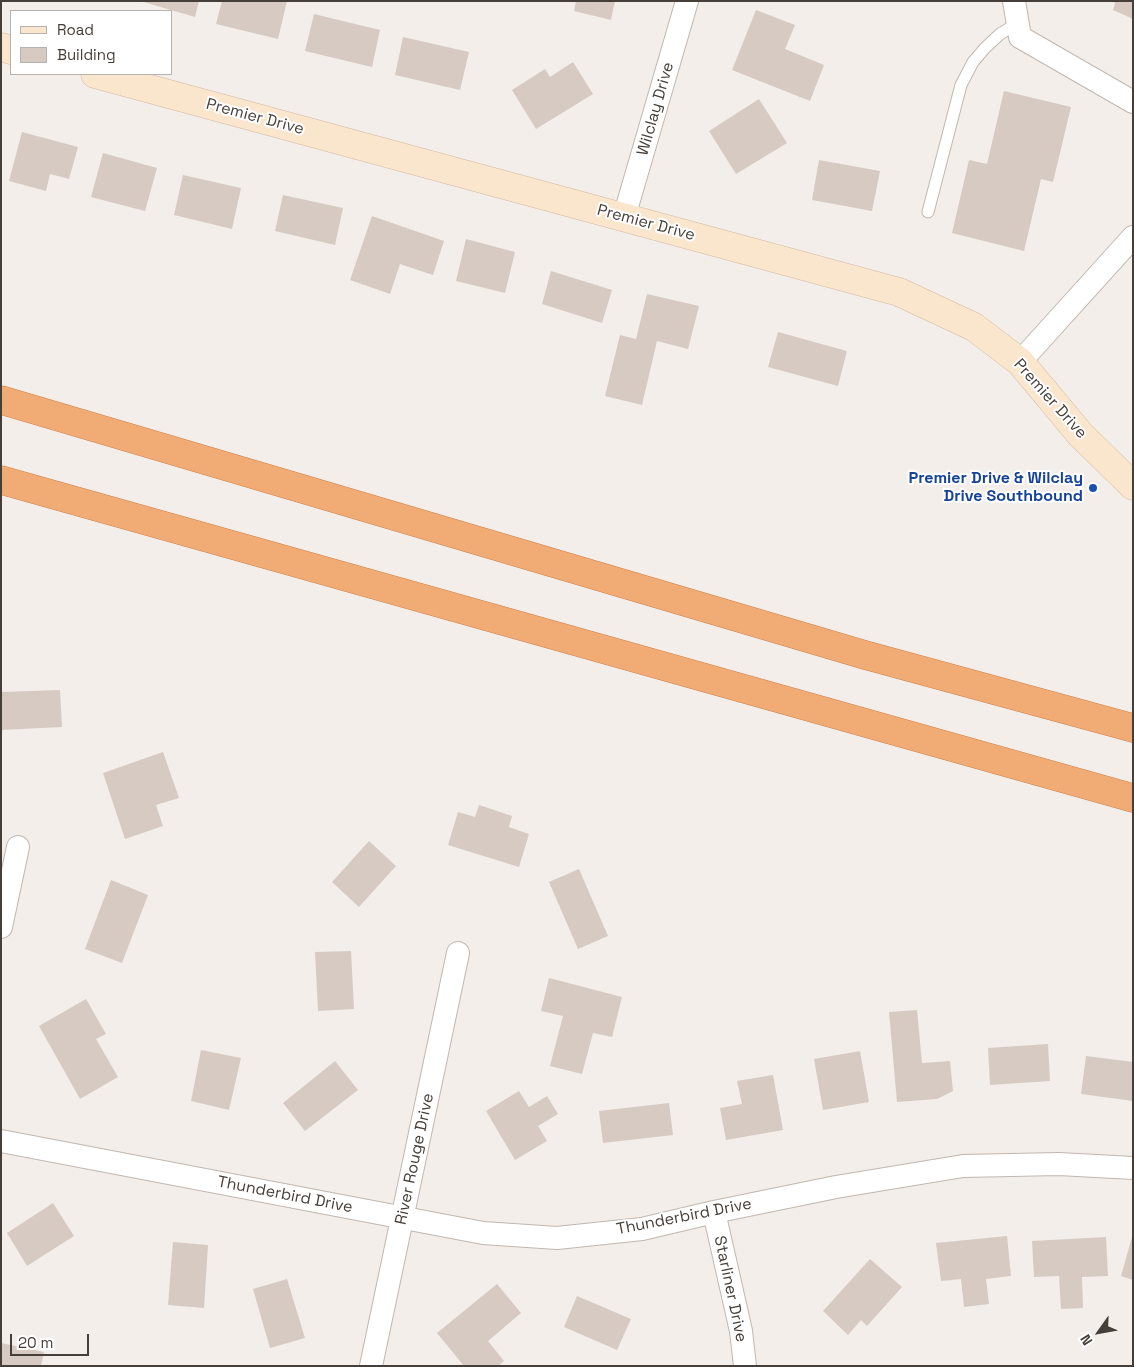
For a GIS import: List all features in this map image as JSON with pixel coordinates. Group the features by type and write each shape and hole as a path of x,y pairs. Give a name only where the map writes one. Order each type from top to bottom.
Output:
{"highway":[{"path":"1,400 865,655 1133,728"},
{"path":"1,480 1133,798"}],"street":[{"name":"Wilclay Drive","path":"624,217 687,1"},
{"path":"1016,12 1020,37 1133,102"},
{"name":"Premier Drive","path":"99,75 899,292 974,327 1020,362 1080,434 1133,486"},
{"path":"1020,362 1133,236"},
{"path":"1,927 18,848"},
{"name":"River Rouge Drive","path":"371,1366 458,953"},
{"name":"Thunderbird Drive","path":"1,1141 484,1233 557,1238 642,1229 836,1186 963,1166 1058,1164 1133,1168"},
{"name":"Starliner Drive","path":"714,1212 741,1331 745,1366"}],"lane":[{"path":"928,212 961,85 973,62 1000,34 1016,12"}],"building":[{"path":"140,1 199,1 195,17"},
{"path":"222,1 287,1 278,39 216,24"},
{"path":"576,1 615,1 611,20 574,11"},
{"path":"1111,1 1133,1 1133,19 1113,10 1115,3"},
{"path":"756,10 795,25 785,49 824,65 810,101 732,70"},
{"path":"314,14 380,30 372,67 305,51"},
{"path":"403,37 469,52 460,90 395,75"},
{"path":"573,62 593,94 536,129 512,90 545,69 550,77"},
{"path":"1004,91 1071,107 1053,182 1041,179 1024,251 952,233 969,160 987,164"},
{"path":"759,99 787,143 736,174 709,131"},
{"path":"22,132 78,147 69,179 50,174 46,191 9,181"},
{"path":"103,153 157,168 145,211 91,197"},
{"path":"819,160 880,171 872,211 812,200"},
{"path":"183,175 241,188 232,229 174,215"},
{"path":"283,195 343,208 335,245 275,231"},
{"path":"372,216 444,241 433,275 400,264 390,294 350,280"},
{"path":"466,239 515,252 505,293 456,281"},
{"path":"551,271 612,290 602,323 542,304"},
{"path":"647,294 699,306 688,349 657,341 642,405 605,396 620,335 636,339"},
{"path":"778,332 847,351 838,386 768,367"},
{"path":"60,690 62,727 1,730 1,692"},
{"path":"163,752 179,798 156,805 163,826 125,839 103,773"},
{"path":"479,805 512,816 509,827 529,834 519,867 448,845 458,812 475,817"},
{"path":"369,841 396,866 359,907 332,882"},
{"path":"579,869 608,936 578,949 549,882"},
{"path":"111,880 148,895 122,963 85,949"},
{"path":"351,951 354,1009 318,1011 315,952"},
{"path":"549,978 622,997 612,1037 593,1033 582,1074 550,1066 563,1016 541,1011"},
{"path":"86,999 106,1034 96,1039 118,1077 80,1099 39,1026"},
{"path":"917,1010 922,1063 950,1061 953,1091 937,1099 897,1102 889,1012"},
{"path":"1048,1044 1050,1081 990,1085 988,1048"},
{"path":"201,1050 241,1058 229,1110 191,1101"},
{"path":"860,1051 869,1102 823,1110 814,1059"},
{"path":"1086,1056 1133,1062 1133,1101 1081,1094"},
{"path":"335,1061 358,1090 305,1131 283,1103"},
{"path":"773,1075 783,1130 726,1140 720,1108 742,1104 737,1081"},
{"path":"519,1091 529,1107 547,1096 558,1114 538,1126 547,1141 515,1160 486,1111"},
{"path":"669,1103 673,1135 603,1143 599,1111"},
{"path":"53,1203 74,1236 27,1266 7,1233"},
{"path":"1007,1236 1011,1276 986,1279 989,1304 964,1307 961,1279 941,1281 936,1243"},
{"path":"1106,1237 1108,1276 1082,1277 1083,1308 1061,1309 1059,1276 1034,1277 1032,1241"},
{"path":"1133,1237 1133,1280 1121,1276"},
{"path":"173,1242 208,1245 204,1308 168,1305"},
{"path":"870,1259 902,1287 867,1326 861,1320 848,1335 823,1311"},
{"path":"287,1279 305,1338 270,1348 253,1289"},
{"path":"497,1284 521,1313 488,1341 504,1361 498,1366 464,1366 437,1333"},
{"path":"577,1296 631,1319 617,1350 564,1327"},
{"path":"1,1343 44,1352 41,1366 1,1366"}],"place":[{"name":"Premier Drive & Wilclay Drive Southbound","path":"1093,488"}]}
